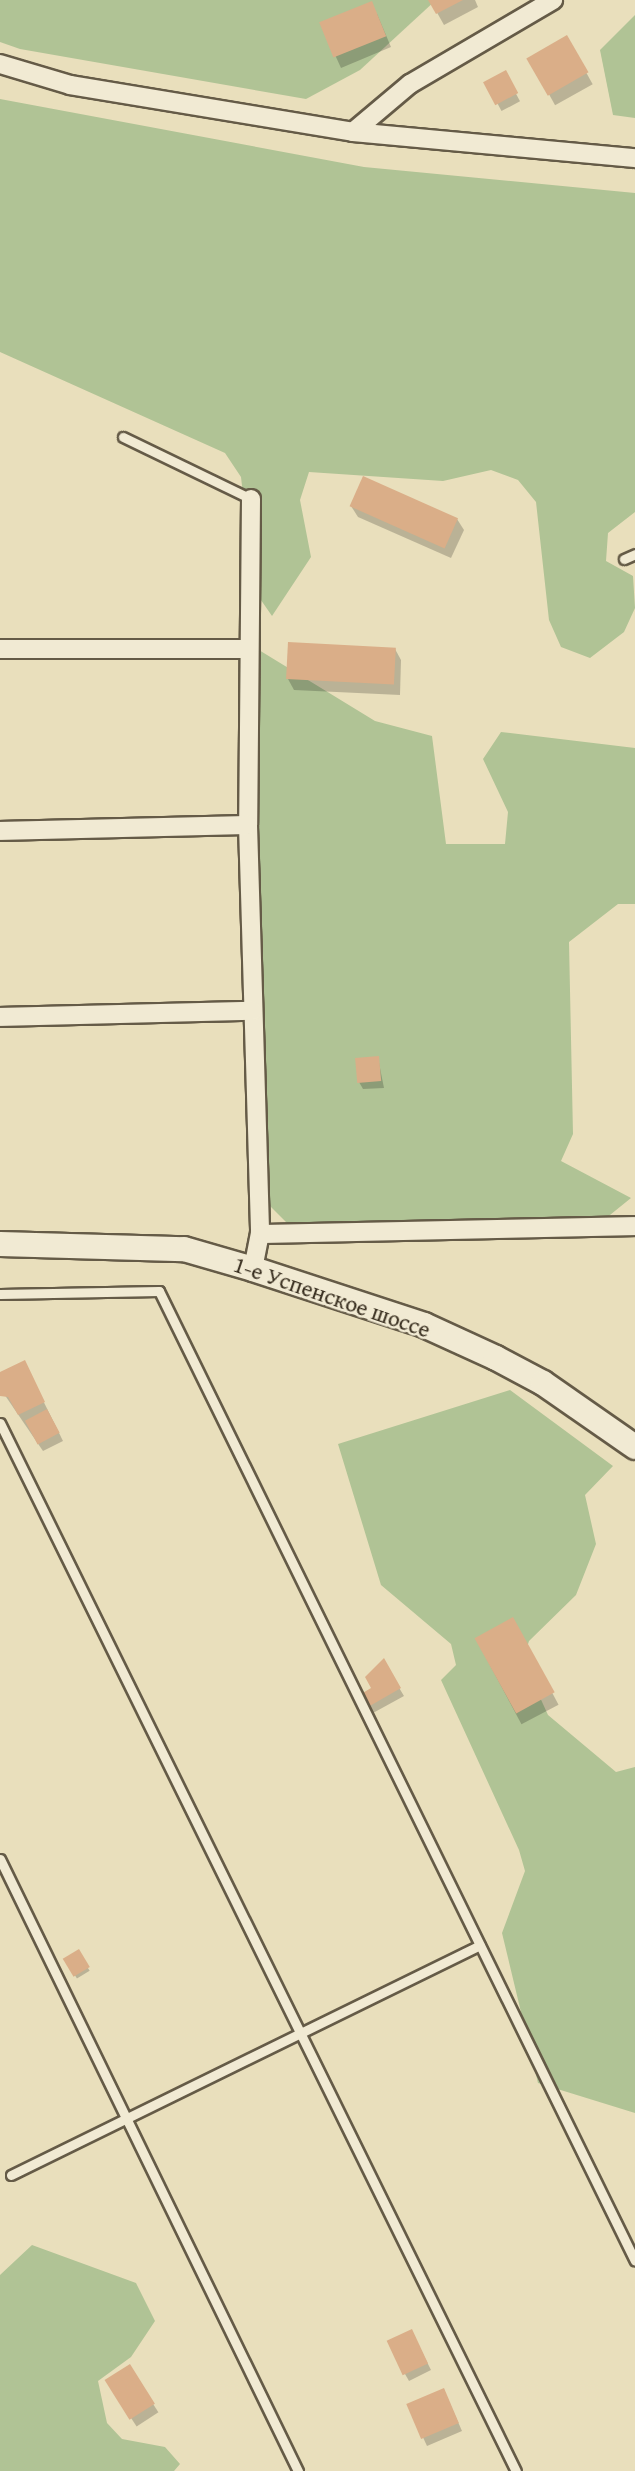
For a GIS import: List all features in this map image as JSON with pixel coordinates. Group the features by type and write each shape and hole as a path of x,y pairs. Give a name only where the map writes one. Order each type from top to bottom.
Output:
{"main road":[{"name":"1-е Успенское шоссе","path":"0,1244 184,1248 253,1269 424,1325 543,1383 635,1447"}],"street":[{"path":"353,132 410,84 553,0"},
{"path":"0,64 70,85 353,132 635,158"},
{"path":"251,499 247,649 248,825 260,1234 253,1269"},
{"path":"0,649 247,649"},
{"path":"0,831 248,825"},
{"path":"0,1017 253,1011"},
{"path":"260,1234 635,1226"}],"lane":[{"path":"123,437 251,499"},
{"path":"624,559 635,554"},
{"path":"0,1294 159,1291 635,2261"},
{"path":"0,1423 516,2471"},
{"path":"0,1860 298,2471"},
{"path":"11,2175 480,1945"}],"green space":[{"path":"0,0 436,0 360,70 306,99 20,49 0,42"},
{"path":"635,15 635,118 613,115 600,50"},
{"path":"0,99 364,167 635,193 635,512 608,533 606,561 633,576 635,608 624,632 590,658 561,647 549,620 536,502 518,480 491,470 443,481 309,472 300,500 311,557 272,616 254,590 241,477 225,453 0,352"},
{"path":"254,647 375,721 432,736 446,844 505,844 508,812 483,759 501,732 635,748 635,904 618,904 569,942 573,1134 561,1161 631,1198 605,1219 296,1232 266,1202 247,677"},
{"path":"510,1390 613,1466 585,1495 596,1544 576,1595 529,1641 523,1660 548,1715 616,1772 635,1767 635,2113 538,2083 502,1933 525,1871 519,1850 441,1680 456,1665 451,1644 381,1585 338,1444"},
{"path":"32,2245 136,2283 155,2321 131,2357 98,2381 107,2423 122,2439 165,2447 180,2464 174,2471 0,2471 0,2275"}],"building":[{"path":"428,0 463,0 436,14"},
{"path":"372,1 386,36 333,58 319,22"},
{"path":"567,35 588,72 548,96 526,58"},
{"path":"506,70 518,93 495,105 483,82"},
{"path":"363,476 458,518 445,548 350,506"},
{"path":"288,642 396,648 394,685 286,679"},
{"path":"379,1056 381,1081 357,1083 355,1058"},
{"path":"25,1360 45,1402 18,1415 8,1397 0,1396 0,1372"},
{"path":"47,1409 60,1433 38,1445 25,1421"},
{"path":"513,1617 555,1692 516,1714 475,1638"},
{"path":"384,1658 401,1688 368,1707 361,1694 371,1688 365,1677"},
{"path":"79,1949 90,1967 74,1977 63,1959"},
{"path":"412,2329 428,2363 403,2375 387,2341"},
{"path":"130,2364 155,2404 129,2420 105,2380"},
{"path":"444,2388 459,2423 421,2439 406,2404"}]}
